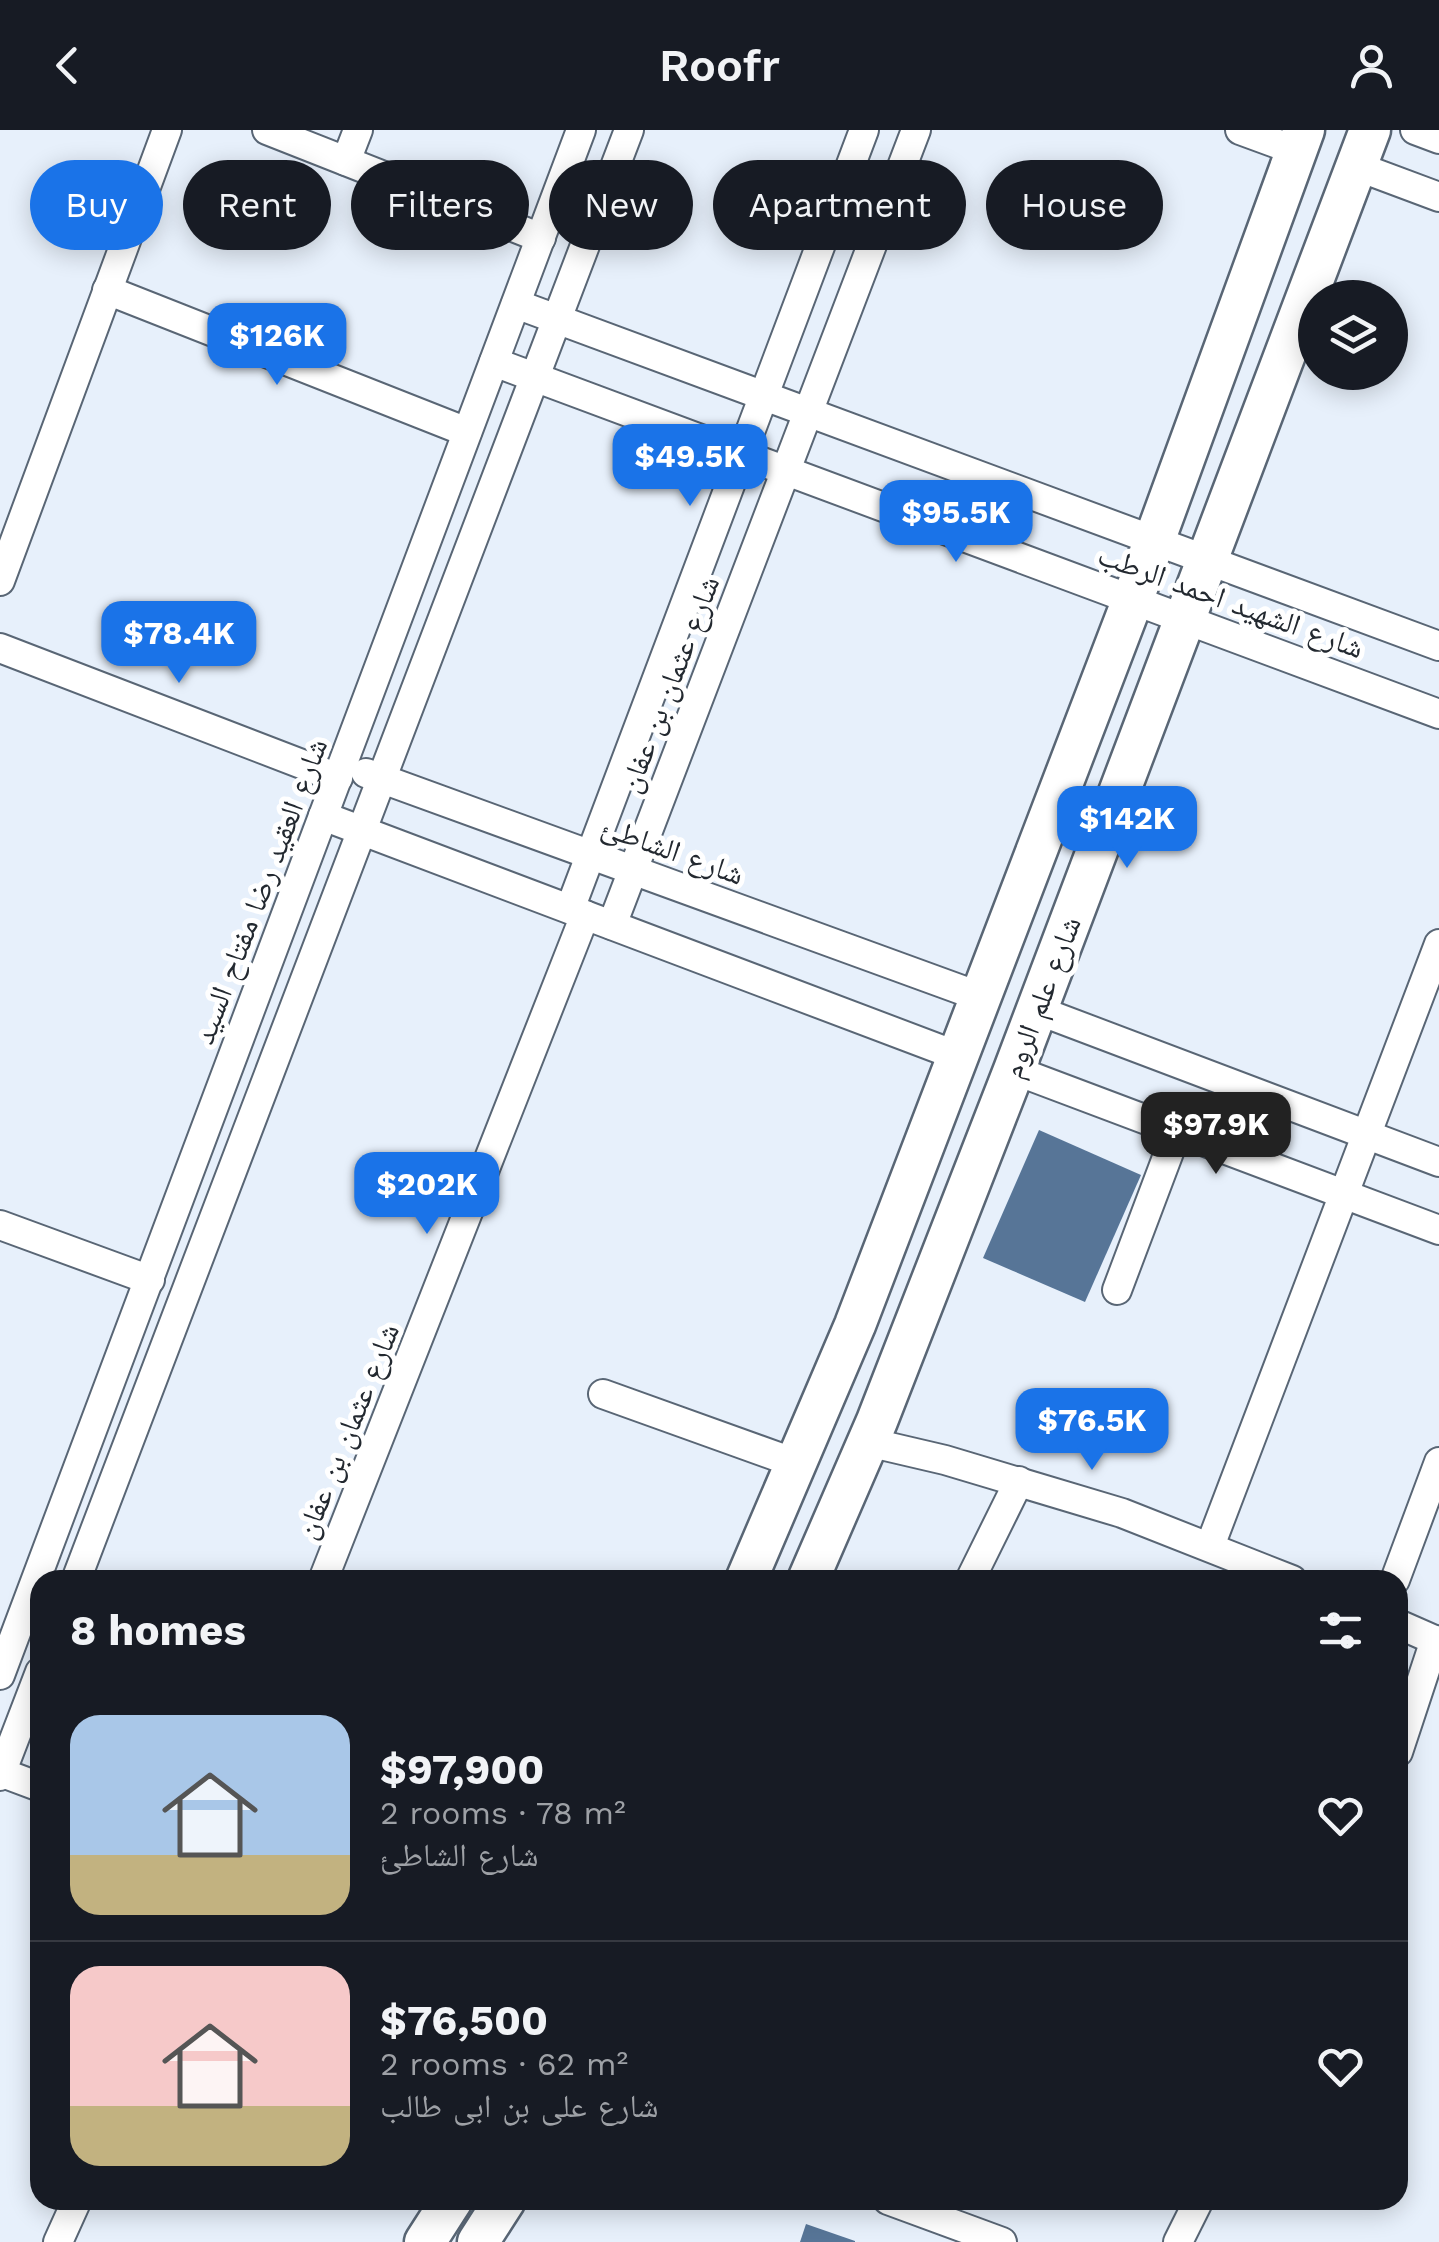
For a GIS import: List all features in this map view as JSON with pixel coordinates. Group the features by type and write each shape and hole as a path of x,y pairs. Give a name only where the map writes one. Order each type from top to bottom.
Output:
{"street":[{"path":"0,581 166,130"},
{"path":"267,130 541,238"},
{"path":"346,161 358,130"},
{"name":"شارع العقيد رضا مفتاح السيد","path":"40,1570 581,130"},
{"path":"80,1570 629,130"},
{"name":"شارع عثمان بن عفان","path":"327,1570 589,916 591,855 864,130"},
{"name":"شارع عثمان بن عفان","path":"589,916 633,870 916,130"},
{"path":"1240,130 1300,141"},
{"path":"1415,130 1439,139"},
{"name":"شارع علم الروم","path":"750,1570 855,1325 1132,599 1300,141"},
{"path":"1363,148 1439,197"},
{"name":"شارع علم الروم","path":"812,1570 908,1343 1014,1070 1363,148"},
{"path":"108,290 467,432"},
{"name":"شارع الشهيد احمد الرطب","path":"516,304 1439,646"},
{"name":"شارع الشهيد احمد الرطب","path":"494,362 1439,714"},
{"name":"شارع الشاطئ","path":"0,648 340,771 383,780 981,996"},
{"path":"323,816 958,1056"},
{"path":"1210,1546 1439,944"},
{"path":"1037,1010 1439,1162"},
{"path":"1014,1070 1439,1230"},
{"path":"1117,1290 1176,1131"},
{"path":"0,1225 150,1280"},
{"path":"855,1325 874,1338 908,1343"},
{"path":"603,1394 798,1464"},
{"path":"824,1403 848,1404 872,1432 1122,1512 1268,1570"},
{"path":"1399,1570 1439,1462"},
{"path":"975,1570 1019,1481"},
{"name":"شارع العقيد رضا مفتاح السيد","path":"0,1675 30,1596"},
{"path":"1408,1628 1437,1641 1408,1724"},
{"path":"30,1697 0,1773 30,1783"},
{"path":"58,2242 72,2210"},
{"path":"425,2242 446,2210"},
{"path":"478,2242 499,2210"},
{"path":"915,2210 1002,2242"},
{"path":"1178,2242 1194,2210"}],"building":[{"path":"1039,1130 1141,1175 1085,1302 983,1258"},
{"path":"806,2224 855,2241 855,2242 800,2242"}]}
